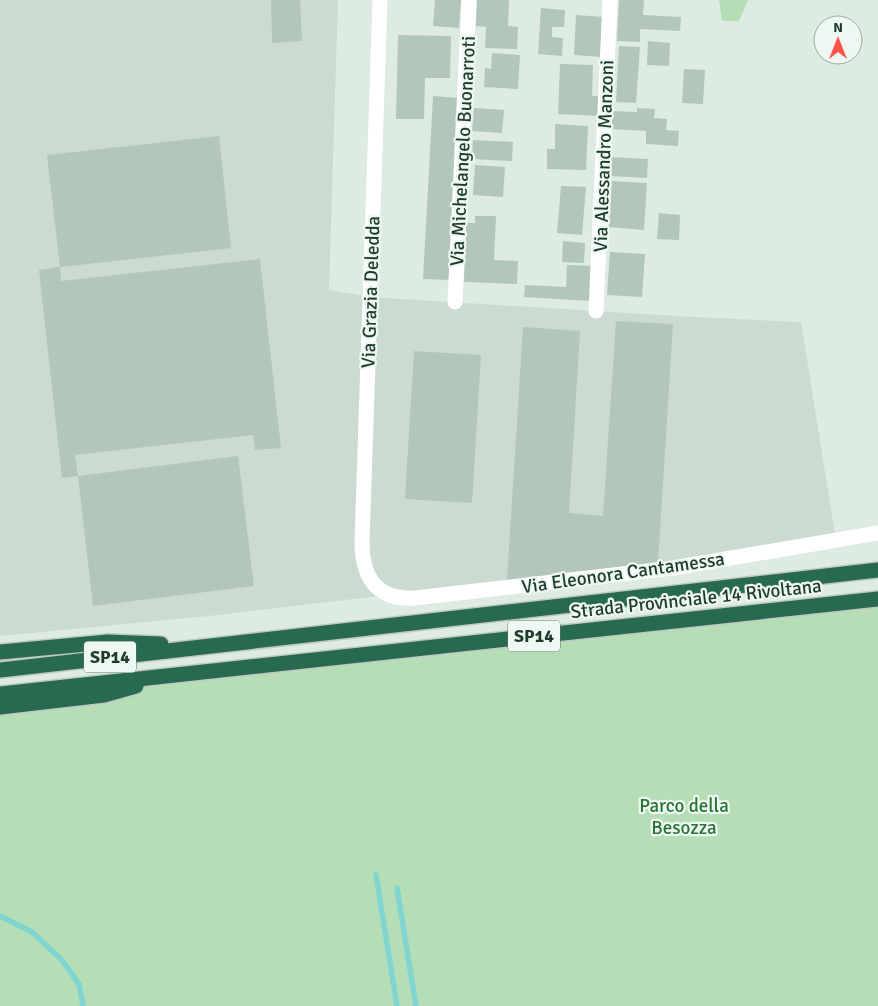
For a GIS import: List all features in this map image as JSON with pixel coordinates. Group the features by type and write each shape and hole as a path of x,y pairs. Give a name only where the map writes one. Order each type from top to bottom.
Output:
{"highway":[{"name":"Strada Provinciale 14 Rivoltana","path":"220,645 878,570"},
{"name":"Strada Provinciale 14 Rivoltana","path":"190,672 878,599"},
{"name":"SP14","path":"0,652 108,642 220,645"},
{"name":"SP14","path":"0,670 220,645"},
{"name":"SP14","path":"0,694 190,672"},
{"name":"SP14","path":"0,707 104,695 190,672"}],"street":[{"name":"Via Grazia Deledda","path":"372,582 363,565 362,542 380,0"},
{"name":"Via Michelangelo Buonarroti","path":"455,302 469,0"},
{"name":"Via Alessandro Manzoni","path":"596,311 610,0"},
{"name":"Via Eleonora Cantamessa","path":"372,582 380,591 390,595 403,599 415,598 673,568 878,533"}],"shaded area":[{"path":"0,0 338,0 329,290 370,297 801,322 835,534 667,562 219,615 0,636"}],"green space":[{"path":"719,0 748,0 739,21 722,21"},
{"name":"Parco della Besozza","path":"878,602 878,1006 0,1006 0,704"}],"building":[{"path":"271,0 300,0 302,41 272,43"},
{"path":"435,0 461,0 459,28 433,26"},
{"path":"477,0 509,0 508,26 518,27 517,49 485,48 486,27 476,26"},
{"path":"619,0 644,0 643,15 681,17 680,31 640,29 640,42 617,41"},
{"path":"541,8 565,10 564,27 552,27 552,37 563,38 562,56 538,54"},
{"path":"576,15 604,17 601,57 574,55"},
{"path":"398,35 451,36 450,78 425,78 424,119 396,119"},
{"path":"648,41 670,43 669,66 647,65"},
{"path":"619,46 640,47 636,103 616,102"},
{"path":"492,53 520,55 518,89 484,87 485,68 491,69"},
{"path":"560,64 593,65 592,96 599,96 598,116 558,114"},
{"path":"684,69 705,70 703,104 682,103"},
{"path":"433,96 459,98 449,280 423,279"},
{"path":"474,108 504,110 502,133 472,131"},
{"path":"637,108 655,109 654,118 667,119 666,130 679,131 678,146 646,144 646,131 611,129 612,111 637,112"},
{"path":"555,124 588,126 586,170 547,169 547,149 555,149"},
{"path":"219,136 231,248 60,267 47,155"},
{"path":"473,140 513,142 512,161 472,159"},
{"path":"611,157 648,159 647,178 610,176"},
{"path":"475,165 505,167 503,197 473,195"},
{"path":"612,181 647,183 644,230 609,227"},
{"path":"561,186 586,187 582,235 557,233"},
{"path":"659,213 680,215 679,240 657,239"},
{"path":"475,216 496,216 494,260 518,261 517,284 464,282 466,223 475,223"},
{"path":"563,241 585,243 584,263 562,262"},
{"path":"610,252 645,254 642,297 607,295"},
{"path":"260,259 281,448 255,450 253,435 75,455 78,476 62,478 39,270 60,267 61,281"},
{"path":"567,265 594,266 591,301 524,297 525,285 566,287"},
{"path":"616,321 673,324 658,563 507,580 523,327 580,331 569,513 603,516"},
{"path":"414,351 481,355 472,503 405,499"},
{"path":"238,456 254,586 93,606 78,476"}],"waterway":[{"path":"376,875 397,1006"},
{"path":"397,888 416,1006"},
{"path":"0,916 32,932 62,960 79,984 83,1006"}]}
